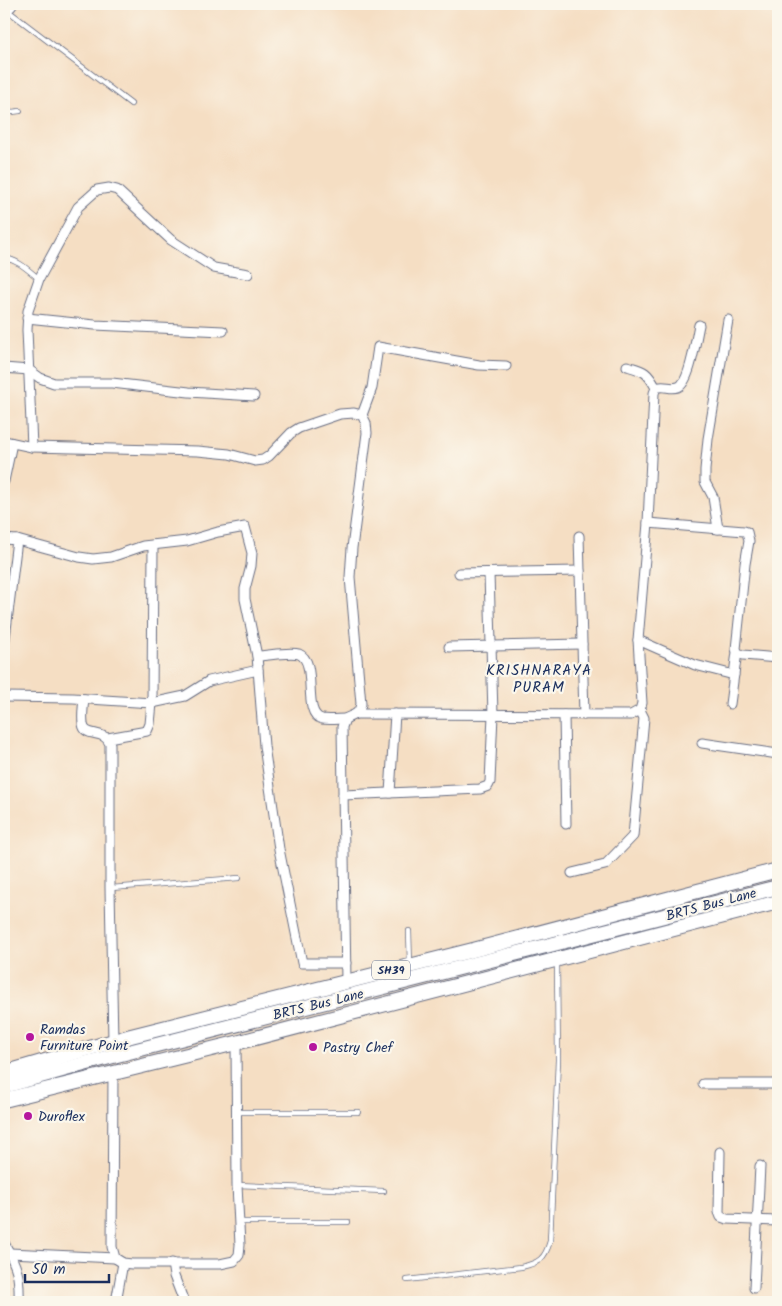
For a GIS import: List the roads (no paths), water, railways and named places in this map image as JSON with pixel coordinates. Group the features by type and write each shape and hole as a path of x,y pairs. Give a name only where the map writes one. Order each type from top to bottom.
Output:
{"main road":[{"name":"SH39","path":"4,1073 113,1041 778,870"},
{"name":"BRTS Bus Lane","path":"4,1086 113,1056 649,921 778,886"},
{"name":"SH39","path":"4,1100 236,1043 778,902"}],"street":[{"path":"32,447 28,311 39,279 78,207 97,190 108,188 116,190 171,240 214,268 248,274"},
{"path":"28,318 95,325 223,331"},
{"path":"718,529 713,497 705,482 705,470 708,439 728,320"},
{"path":"656,388 664,386 680,387 684,382 699,325"},
{"path":"357,714 361,704 350,577 367,433 366,423 362,415 372,388 378,346 479,365 506,366"},
{"path":"572,873 605,865 633,836 644,718 640,710 642,703 638,640 648,523 656,388 650,376 644,371 627,366"},
{"path":"4,368 29,370 40,378 54,383 112,383 189,392 254,396"},
{"path":"4,481 8,442 32,447 198,450 229,454 255,461 263,460 269,456 291,433 299,428 340,414 354,413 362,415"},
{"path":"648,523 741,531 749,536 730,704"},
{"path":"4,539 17,540 93,560 111,557 135,548 187,541 218,532 246,527 252,553 245,589 245,599 257,656 264,746 279,849 302,963 346,963"},
{"path":"579,536 584,715"},
{"path":"4,646 17,540"},
{"path":"108,738 147,731 150,724 152,703 153,545"},
{"path":"459,574 580,571"},
{"path":"343,795 480,789 488,786 490,782 493,715 489,573"},
{"path":"638,640 695,666 734,675"},
{"path":"449,646 582,644"},
{"path":"737,652 778,658"},
{"path":"257,656 294,653 301,655 305,660 308,671 312,710 316,716 322,719 345,719 357,714 631,715 640,710"},
{"path":"4,697 152,703 185,696 210,681 258,670"},
{"path":"84,699 83,724 85,730 89,733 102,734 108,738 110,744 113,1041"},
{"path":"390,793 395,714"},
{"path":"564,715 566,824"},
{"path":"345,719 342,727 346,981"},
{"path":"702,743 778,754"},
{"path":"10,1253 172,1263 220,1264 234,1260 238,1255 240,1245 237,1185 236,1043"},
{"path":"113,1072 112,1247 119,1260 116,1302"},
{"path":"703,1084 778,1084"},
{"path":"720,1152 719,1212 721,1217 727,1219 778,1221"},
{"path":"754,1288 760,1166"},
{"path":"4,1242 16,1264 20,1282 19,1302"},
{"path":"172,1263 174,1276 184,1302"}],"lane":[{"path":"6,8 131,104"},
{"path":"4,113 20,110"},
{"path":"4,258 12,259 39,279"},
{"path":"110,888 239,878"},
{"path":"409,930 410,966"},
{"path":"407,1280 536,1264 548,1250 550,1241 558,1060 557,959"},
{"path":"237,1112 358,1112"},
{"path":"237,1185 384,1191"},
{"path":"239,1222 348,1222"}],"place":[{"name":"Ramdas Furniture Point","path":"30,1037"},
{"name":"Pastry Chef","path":"313,1047"},
{"name":"Duroflex","path":"28,1116"}],"district":[{"name":"KRISHNARAYA PURAM","path":"539,678"}]}
